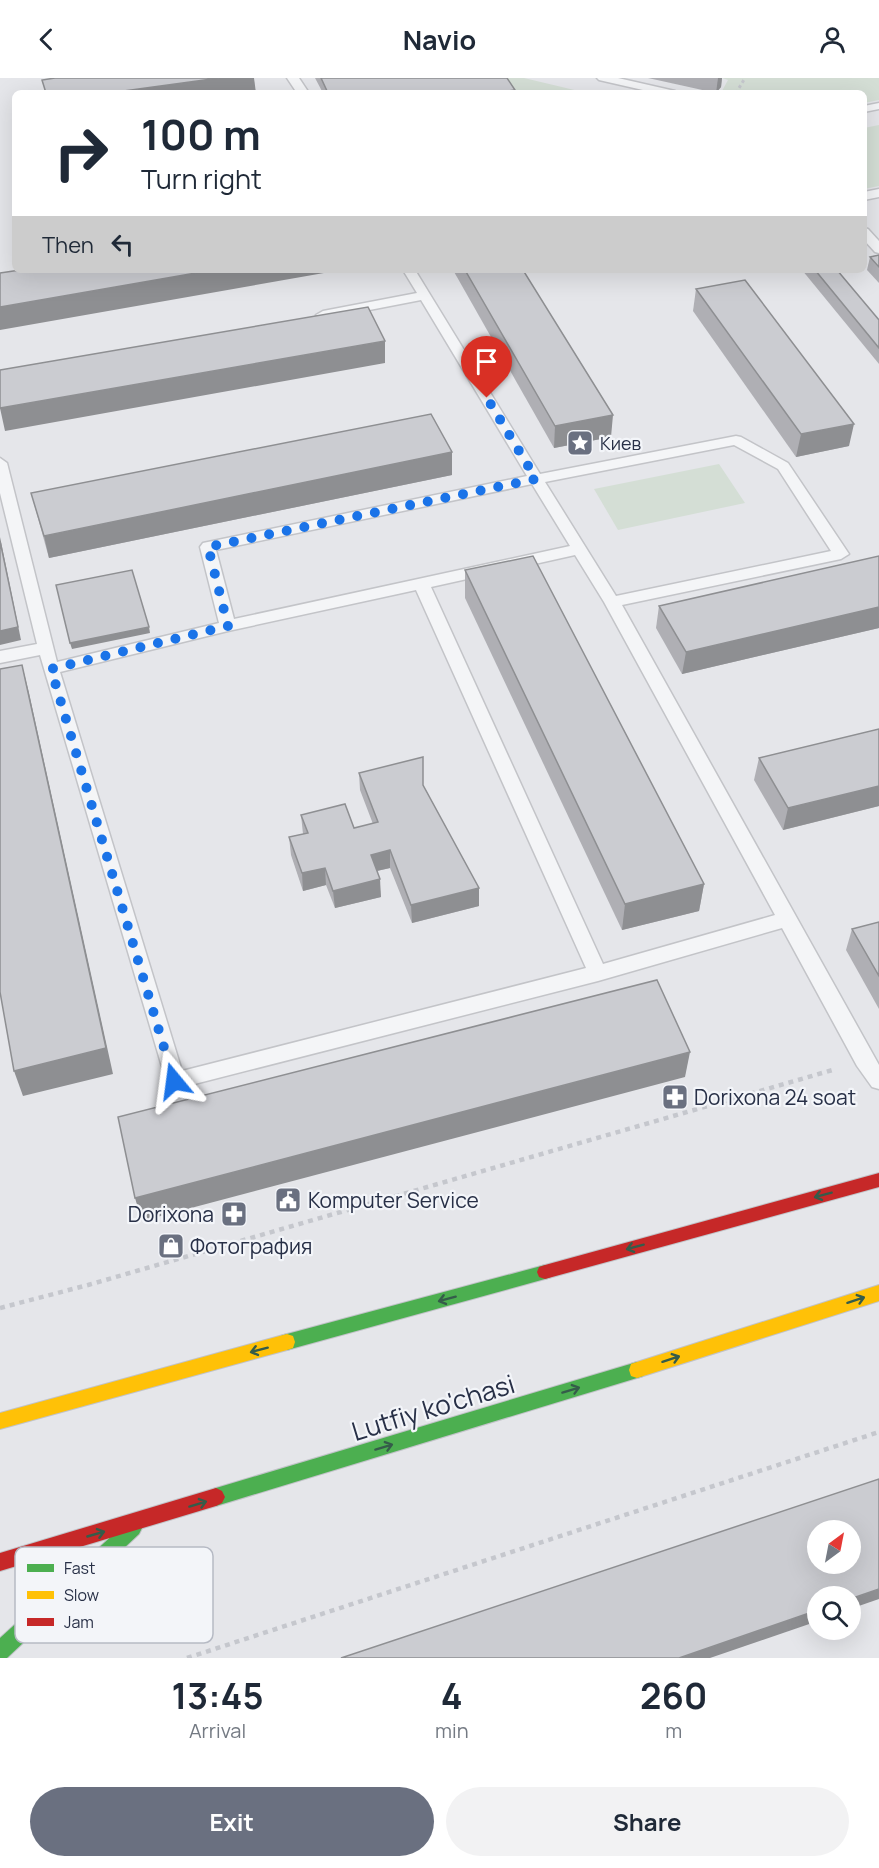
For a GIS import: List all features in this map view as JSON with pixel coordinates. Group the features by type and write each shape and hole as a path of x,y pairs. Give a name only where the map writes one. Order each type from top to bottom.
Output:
{"main road":[{"path":"0,1421 879,1180"},
{"name":"Lutfiy ko'chasi","path":"52,1547 615,1377 879,1293"},
{"path":"113,1547 142,1521"},
{"name":"Lutfiy ko'chasi","path":"0,1562 15,1558"},
{"path":"0,1651 15,1637"}],"lane":[{"path":"603,78 657,90"},
{"path":"867,235 879,249"},
{"path":"411,273 612,602 785,920 864,1060 879,1081"},
{"path":"306,318 424,296"},
{"path":"228,626 208,547 736,440 783,466 841,554 612,602"},
{"path":"0,463 3,489 51,669 174,1081 598,973 785,920"},
{"path":"51,669 228,626 579,549"},
{"path":"421,583 598,973"},
{"path":"0,657 46,648"}],"path":[{"path":"0,1308 88,1285 864,1060"},
{"path":"187,1658 879,1432"}],"shaded area":[{"path":"499,78 524,78 574,90 506,90"},
{"path":"722,78 879,78 879,100 867,102 867,90 723,90 728,80"},
{"path":"879,125 879,186 867,188 867,127"},
{"path":"719,464 745,503 618,530 594,489"}],"building":[{"path":"55,78 219,78 131,90 45,90 42,80"},
{"path":"321,78 507,78 515,90 327,90"},
{"path":"879,255 879,267 870,257"},
{"path":"12,271 196,273 0,307 0,273"},
{"path":"467,273 525,273 613,415 555,426"},
{"path":"817,273 840,273 879,320 879,348"},
{"path":"745,280 854,424 801,434 696,289"},
{"path":"368,307 385,341 0,408 0,370"},
{"path":"431,414 452,452 44,536 31,493"},
{"path":"0,541 18,627 0,631"},
{"path":"533,556 704,884 625,904 465,570"},
{"path":"879,556 879,607 686,652 659,606"},
{"path":"132,570 149,627 70,643 56,585"},
{"path":"22,665 106,1048 14,1071 0,992 0,669"},
{"path":"879,729 879,786 788,808 759,758"},
{"path":"423,757 423,785 479,888 411,905 390,850 371,855 380,879 333,891 325,868 302,873 289,837 308,833 301,815 345,804 354,828 378,822 359,773"},
{"path":"879,922 879,976 852,929"},
{"path":"657,980 690,1052 135,1198 118,1117"},
{"path":"879,1479 879,1589 861,1595 861,1586 807,1586 807,1614 679,1658 341,1658"}],"traffic: fast":[{"path":"287,1342 545,1272"},
{"path":"216,1497 637,1370"},
{"path":"112,1547 133,1528"},
{"path":"0,1651 15,1637"}],"traffic: slow":[{"path":"637,1370 879,1293"},
{"path":"0,1421 287,1342"}],"traffic: jam":[{"path":"545,1272 879,1180"},
{"path":"50,1547 216,1497"},
{"path":"0,1562 15,1557"}],"place":[{"name":"Киев","path":"580,443"},
{"name":"Dorixona 24 soat","path":"675,1097"},
{"name":"Komputer Service","path":"288,1200"},
{"name":"Dorixona","path":"234,1214"},
{"name":"Фотография","path":"171,1246"}],"route":[{"path":"174,1081 51,669 228,626 208,547 536,479 487,398"}]}
